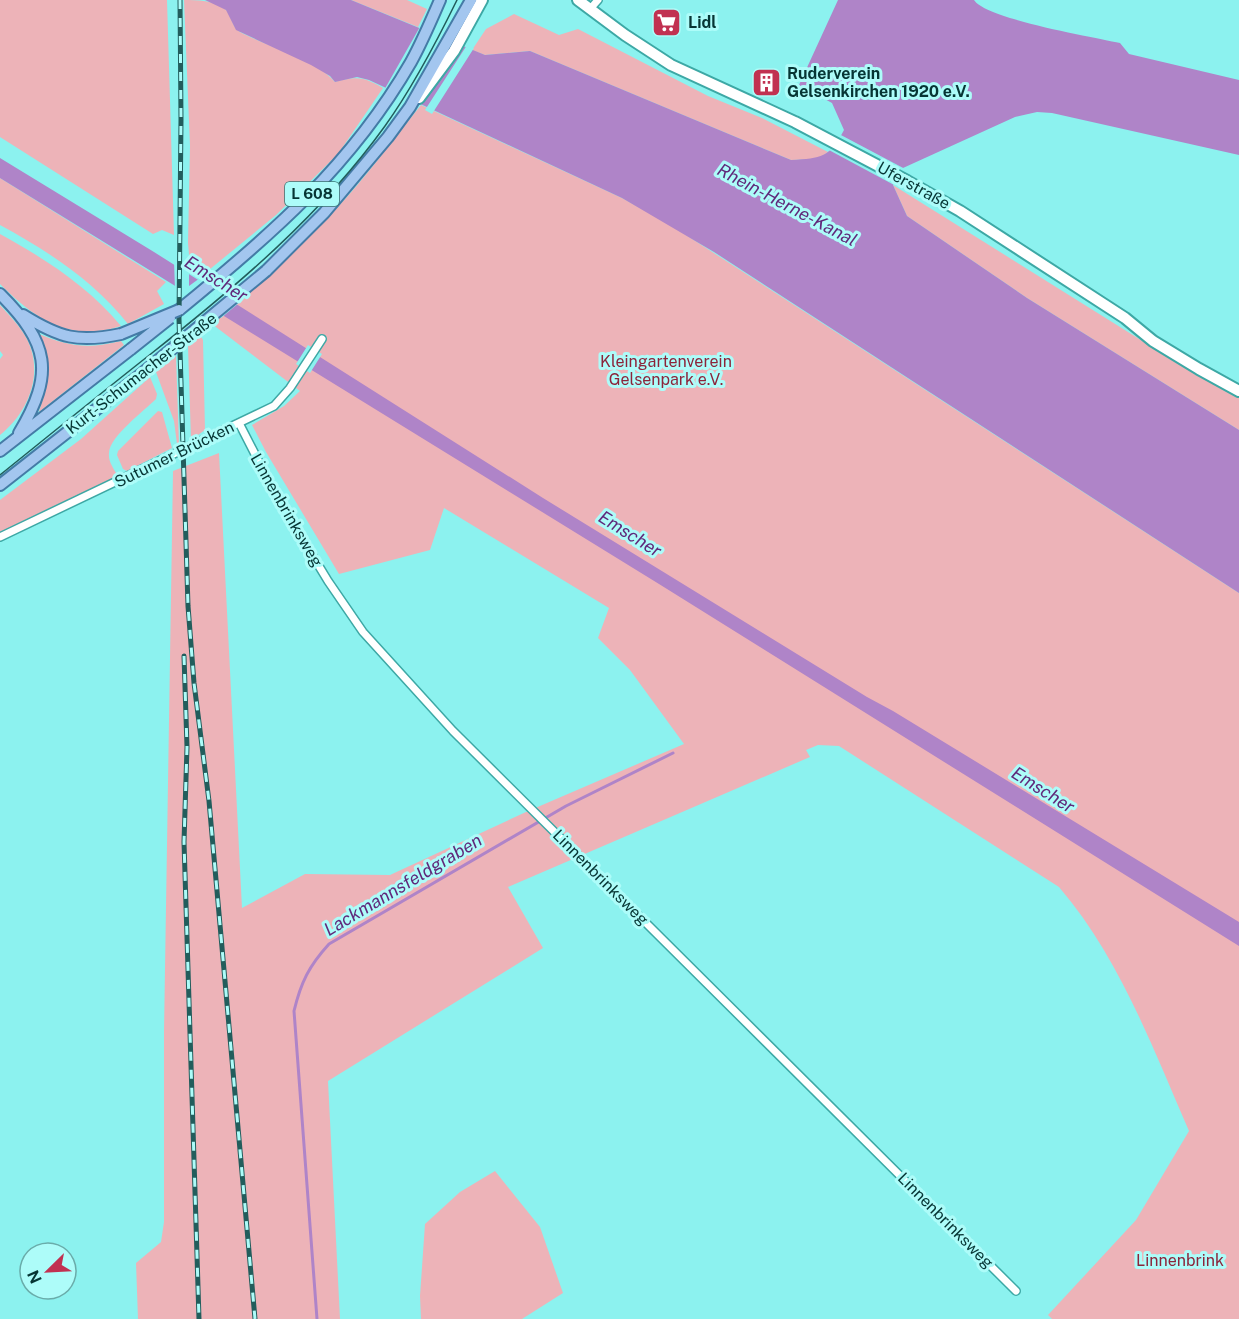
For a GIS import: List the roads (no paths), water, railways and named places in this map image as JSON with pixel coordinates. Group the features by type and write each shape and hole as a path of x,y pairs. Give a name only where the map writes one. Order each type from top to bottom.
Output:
{"main road":[{"name":"Kurt-Schumacher-Straße","path":"0,451 245,257 273,233 323,182 346,156 389,96 411,61 440,0"},
{"name":"Kurt-Schumacher-Straße","path":"0,485 144,372 266,271 347,188 410,107 458,34 471,0"},
{"path":"458,34 482,0"},
{"name":"Uferstraße","path":"578,0 671,65 830,139 908,181 1125,318 1153,341 1239,391"},
{"name":"L 608","path":"0,294 20,314 32,331 41,355 43,375 36,404 15,439"},
{"name":"L 608","path":"20,314 68,338 81,340 121,334 179,310"}],"street":[{"path":"590,9 598,0"},
{"name":"Sutumer Brücken","path":"0,537 274,406 297,378 321,339"},
{"name":"Linnenbrinksweg","path":"239,423 277,497 328,581 363,632 453,732 1016,1291"}],"water":[{"name":"Rhein-Herne-Kanal","path":"205,0 351,0 485,55 530,51 791,160 824,155 834,146 844,130 832,103 799,85 838,0 974,0 998,14 1018,20 1120,43 1129,54 1239,80 1239,155 1052,113 1037,112 1015,117 903,168 893,185 907,216 1027,298 1239,430 1239,593 714,252 622,198 369,80 357,77 335,82 330,76 311,65 236,30 226,10"},
{"path":"0,158 154,252 543,498 1239,922 1239,946 659,584 0,178"}],"waterway":[{"name":"Lackmannsfeldgraben","path":"317,1319 294,1011 311,967 329,944 566,806 673,753"}],"tram line":[{"path":"0,475 216,301 306,219 360,159 385,126 424,64 457,0"}],"railway":[{"path":"180,0 179,319 188,606 194,683 209,801 255,1319"},
{"path":"184,656 187,747 184,842 199,1319"}],"place":[{"name":"Lidl","path":"667,22"},
{"name":"Ruderverein Gelsenkirchen 1920 e.V.","path":"766,82"}],"water label":[{"name":"Emscher","path":"216,279"},
{"name":"Emscher","path":"630,534"},
{"name":"Emscher","path":"1043,790"}],"park label":[{"name":"Kleingartenverein Gelsenpark e.V.","path":"666,370"},
{"name":"Linnenbrink","path":"1180,1260"}]}
